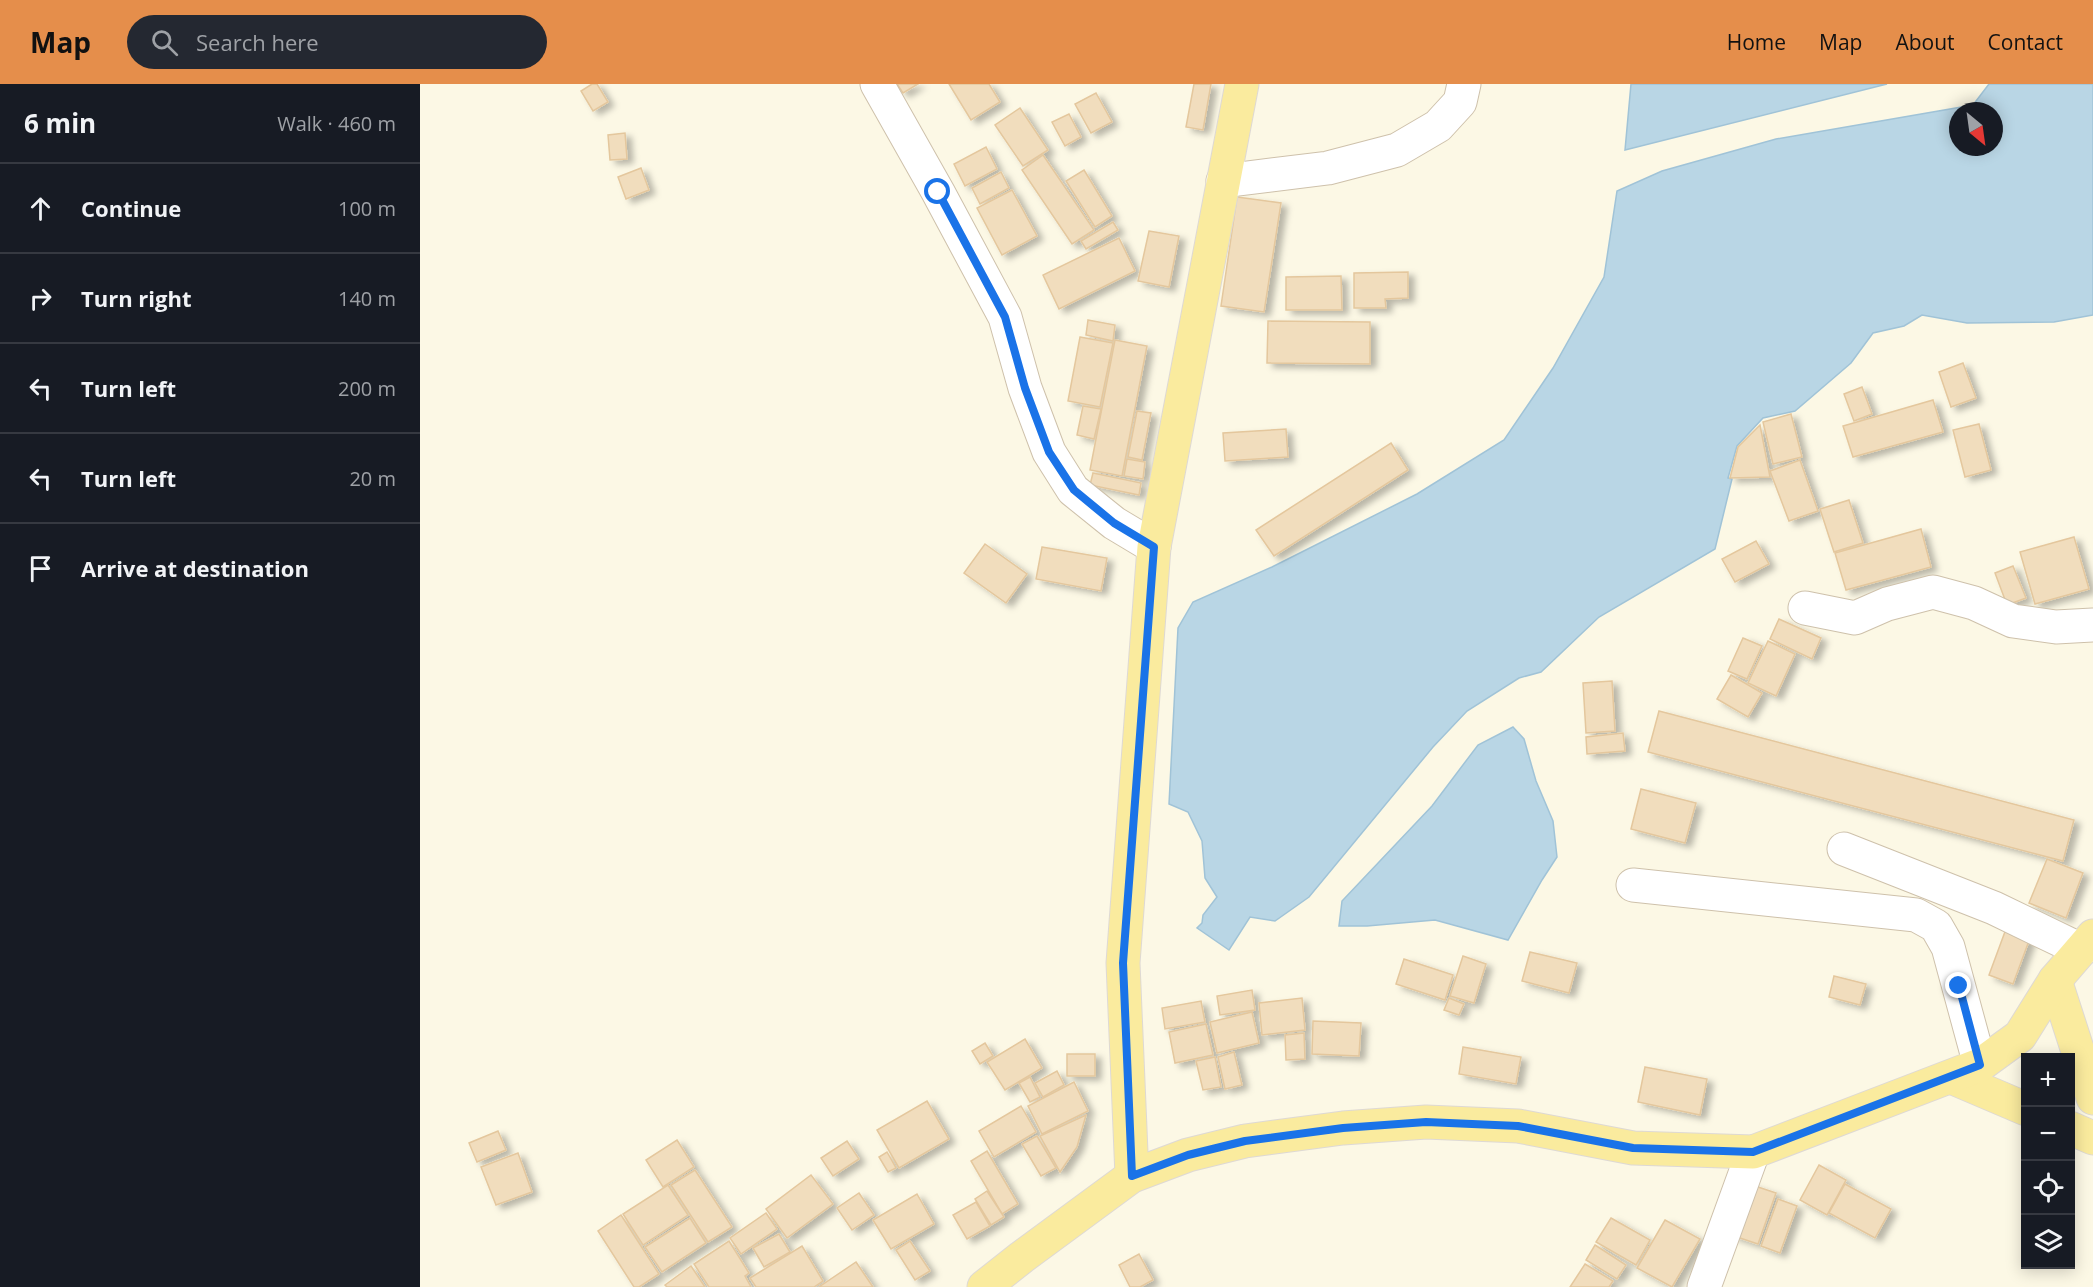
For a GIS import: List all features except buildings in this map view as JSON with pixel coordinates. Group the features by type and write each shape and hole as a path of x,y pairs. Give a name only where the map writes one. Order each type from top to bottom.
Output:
{"main road":[{"path":"1132,1176 1123,963 1154,547 1242,84"},
{"path":"984,1287 1132,1176 1188,1155 1245,1141 1343,1128 1426,1122 1518,1126 1633,1148 1753,1152 1965,1071 2020,1036 2055,980 2087,943"},
{"path":"2055,980 2093,1098"},
{"path":"1965,1071 2022,1107"},
{"path":"2075,1130 2093,1138"}],"street":[{"path":"877,84 1005,317 1025,388 1049,452 1074,490 1114,523 1154,547"},
{"path":"1223,181 1328,168 1397,150 1438,126 1460,102 1464,84"},
{"path":"1805,608 1855,618 1887,604 1933,592 1974,603 2013,621 2056,627 2093,625"},
{"path":"1844,849 2087,943"},
{"path":"1633,885 1916,915 1936,926 1948,947 1965,1071"},
{"path":"1704,1287 1753,1152"}],"water":[{"path":"1631,84 1887,84 1625,150"},
{"path":"1989,84 2093,84 2093,315 2054,322 1967,323 1922,315 1904,326 1873,333 1851,363 1795,411 1763,418 1737,446 1728,478 1732,479 1715,549 1599,617 1541,672 1519,678 1467,711 1433,747 1309,897 1275,921 1250,917 1229,950 1197,928 1202,923 1203,915 1217,897 1205,878 1202,841 1188,812 1169,804 1178,628 1193,602 1272,567 1417,494 1504,440 1553,368 1604,277 1617,191 1662,171 1776,139 1949,109 1949,156 2003,156 2003,102 1975,102"},
{"path":"1513,727 1524,739 1536,781 1553,821 1557,857 1508,940 1435,920 1339,926 1342,901 1432,806 1478,745"}],"route":[{"path":"938,192 1005,317 1025,388 1049,452 1074,490 1114,523 1154,547 1123,963 1132,1176 1188,1155 1245,1141 1343,1128 1426,1122 1518,1126 1633,1148 1753,1152 1980,1065 1959,986"}]}
